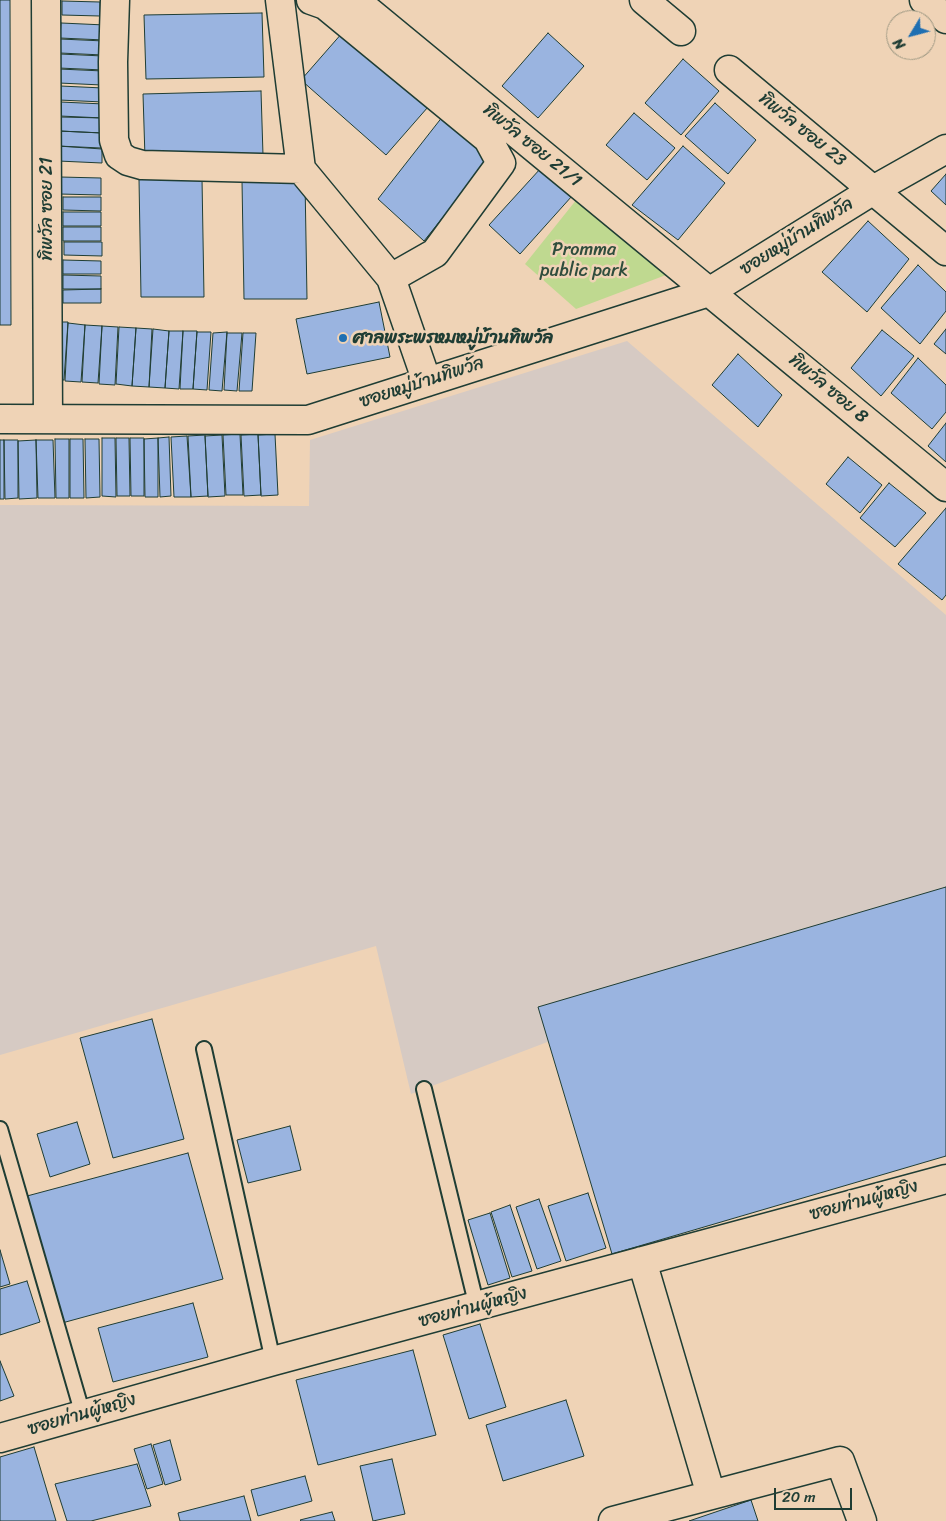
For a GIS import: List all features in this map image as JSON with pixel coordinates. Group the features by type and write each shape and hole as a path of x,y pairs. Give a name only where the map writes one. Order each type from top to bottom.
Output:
{"street":[{"name":"ทิพวัล ซอย 21","path":"46,0 48,419"},
{"path":"115,0 113,62 114,140 119,155 128,161 142,164 301,169"},
{"path":"280,0 301,169 391,278 427,382"},
{"path":"311,0 325,5 488,139 501,163 435,253 391,278"},
{"name":"ทิพวัล ซอย 21/1","path":"354,0 709,292"},
{"path":"644,0 682,31"},
{"path":"924,0 946,19"},
{"name":"ทิพวัล ซอย 23","path":"729,70 875,189 946,250"},
{"name":"ซอยหมู่บ้านทิพวัล","path":"0,419 308,420 709,292 875,189 946,149"},
{"name":"ทิพวัล ซอย 8","path":"709,292 946,488"},
{"name":"ซอยท่านผู้หญิง","path":"0,1438 273,1361 946,1179"},
{"path":"642,1261 711,1495"},
{"path":"613,1521 840,1461 862,1521"}],"lane":[{"path":"204,1049 273,1361"},
{"path":"424,1089 477,1307"},
{"path":"0,1129 83,1415"}],"shaded area":[{"path":"627,341 946,615 946,890 411,1094 376,946 0,1055 0,505 309,506 310,440"}],"green space":[{"name":"Promma public park","path":"577,199 666,275 576,309 525,264"}],"building":[{"path":"0,0 10,0 11,325 0,325"},
{"path":"62,1 100,2 100,16 62,15"},
{"path":"262,13 264,77 146,79 144,15"},
{"path":"61,23 105,25 104,40 60,38"},
{"path":"343,32 428,107 386,155 301,80"},
{"path":"548,33 584,66 538,118 502,86"},
{"path":"60,39 104,41 103,55 60,53"},
{"path":"60,54 103,56 103,70 59,68"},
{"path":"683,59 719,91 681,135 645,103"},
{"path":"59,69 103,71 102,85 59,83"},
{"path":"60,86 103,88 103,102 59,100"},
{"path":"261,91 263,155 145,158 143,94"},
{"path":"60,102 104,104 103,118 60,116"},
{"path":"715,103 756,140 728,174 685,136"},
{"path":"634,113 675,148 647,180 606,145"},
{"path":"443,116 492,156 424,241 378,199"},
{"path":"60,117 103,118 103,133 59,131"},
{"path":"59,131 102,133 101,148 58,146"},
{"path":"58,146 102,149 102,163 58,161"},
{"path":"683,146 725,183 678,240 632,205"},
{"path":"541,168 572,196 520,254 489,225"},
{"path":"946,174 946,205 931,191"},
{"path":"60,177 101,178 101,195 59,194"},
{"path":"202,178 204,297 141,297 139,179"},
{"path":"305,180 307,299 244,299 242,181"},
{"path":"63,197 101,197 101,211 63,210"},
{"path":"63,212 101,212 101,226 63,226"},
{"path":"868,221 909,259 867,312 822,272"},
{"path":"63,227 101,227 101,241 63,241"},
{"path":"64,242 102,242 102,256 64,255"},
{"path":"63,260 101,261 101,274 63,274"},
{"path":"918,265 946,292 946,311 920,344 881,308"},
{"path":"63,275 101,276 101,289 63,289"},
{"path":"101,289 101,303 63,303 63,290"},
{"name":"ศาลพระพรหมหมู่บ้านทิพวัล","path":"379,302 390,357 307,374 296,319"},
{"path":"54,322 68,322 64,380 51,380"},
{"path":"68,323 85,325 81,382 65,381"},
{"path":"85,325 102,326 98,383 82,382"},
{"path":"102,326 118,327 115,385 99,384"},
{"path":"119,327 136,328 132,386 116,384"},
{"path":"136,328 152,329 149,387 132,386"},
{"path":"153,329 169,331 165,388 149,387"},
{"path":"946,329 946,354 934,344"},
{"path":"882,330 914,356 881,396 851,368"},
{"path":"169,331 183,331 179,389 165,388"},
{"path":"183,331 197,331 193,389 180,389"},
{"path":"197,332 211,332 207,390 193,389"},
{"path":"227,332 222,391 209,390 213,333"},
{"path":"227,333 242,333 237,391 224,390"},
{"path":"243,333 256,333 252,391 239,391"},
{"path":"738,354 782,395 758,427 712,385"},
{"path":"918,358 946,385 946,412 932,429 891,393"},
{"path":"946,423 946,462 928,446"},
{"path":"240,434 243,495 226,495 223,435"},
{"path":"258,434 261,495 244,496 241,435"},
{"path":"275,434 278,495 261,496 258,435"},
{"path":"205,435 208,496 191,497 188,436"},
{"path":"222,435 225,496 208,497 205,436"},
{"path":"187,436 191,497 174,497 171,437"},
{"path":"169,437 171,496 160,497 158,438"},
{"path":"102,438 115,438 116,497 102,496"},
{"path":"116,438 129,438 130,496 117,496"},
{"path":"130,438 144,438 144,496 131,496"},
{"path":"158,438 158,497 145,497 144,439"},
{"path":"55,439 69,439 69,498 56,498"},
{"path":"70,439 83,439 84,498 70,498"},
{"path":"85,439 99,439 100,497 86,498"},
{"path":"0,440 4,440 4,499 0,499"},
{"path":"4,440 18,440 18,498 5,499"},
{"path":"36,440 37,498 19,499 18,441"},
{"path":"36,440 53,440 55,498 38,498"},
{"path":"848,457 882,485 860,513 826,484"},
{"path":"889,483 926,513 895,547 860,518"},
{"path":"946,508 946,595 942,600 898,564"},
{"path":"946,887 946,1156 612,1254 538,1007"},
{"path":"152,1019 184,1139 113,1158 80,1038"},
{"path":"77,1122 90,1164 50,1177 37,1134"},
{"path":"290,1126 301,1170 248,1183 237,1140"},
{"path":"188,1153 223,1279 62,1323 27,1196"},
{"path":"588,1193 606,1248 566,1261 548,1206"},
{"path":"539,1199 561,1261 537,1269 516,1207"},
{"path":"510,1205 532,1271 512,1277 491,1212"},
{"path":"490,1213 510,1278 488,1285 468,1220"},
{"path":"0,1250 10,1284 0,1287"},
{"path":"27,1281 40,1322 0,1335 0,1289"},
{"path":"193,1303 208,1357 113,1382 98,1328"},
{"path":"480,1324 506,1407 469,1419 443,1335"},
{"path":"413,1350 436,1435 318,1465 296,1380"},
{"path":"0,1361 14,1396 0,1401"},
{"path":"566,1400 584,1456 503,1481 486,1425"},
{"path":"170,1440 181,1480 165,1485 153,1445"},
{"path":"151,1444 163,1484 147,1489 134,1449"},
{"path":"34,1447 56,1521 0,1521 0,1457"},
{"path":"392,1459 405,1514 373,1521 360,1466"},
{"path":"137,1464 151,1506 91,1521 67,1521 55,1484"},
{"path":"305,1476 312,1501 258,1516 251,1490"},
{"path":"244,1496 251,1521 180,1521 178,1513"},
{"path":"751,1500 758,1521 689,1521"},
{"path":"332,1512 335,1521 300,1520"}],"place":[{"name":"ศาลพระพรหมหมู่บ้านทิพวัล","path":"343,338"}]}
